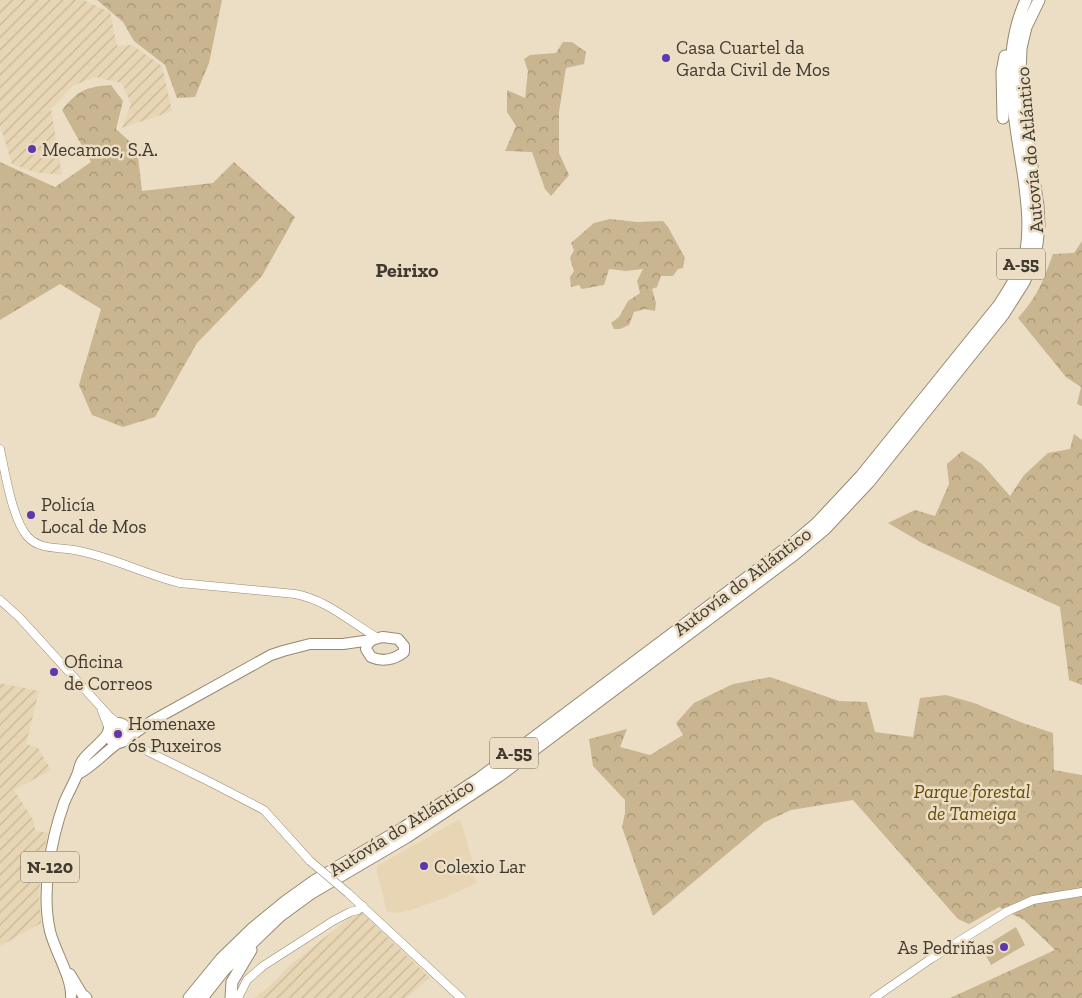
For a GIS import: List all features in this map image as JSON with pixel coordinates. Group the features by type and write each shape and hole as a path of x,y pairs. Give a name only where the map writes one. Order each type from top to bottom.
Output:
{"highway":[{"name":"Autovía do Atlántico","path":"202,998 224,970 280,916 310,894 407,837 499,776 795,554 825,529 842,504 954,377 1015,299 1032,264 1037,244 1039,226 1038,206 1020,74 1021,48 1026,27 1039,0"},
{"name":"Autovía do Atlántico","path":"865,479 999,305 1014,282 1025,252 1028,235 1028,204 1011,88 1010,62 1017,24 1026,1"},
{"path":"1004,118 1002,72 1008,38 1015,17 1026,1"},
{"path":"977,348 1013,313"},
{"path":"944,398 954,377"},
{"name":"Autovía do Atlántico","path":"189,998 221,959 286,900 314,881 412,823 480,778 797,540 842,504"},
{"path":"343,644 367,643"},
{"name":"N-120","path":"70,997 70,987 50,932 46,912 47,886 62,812 82,760 113,724 123,732 135,733 152,721 271,655 310,644 367,643"},
{"path":"108,731 112,741 123,732"},
{"name":"N-120","path":"78,774 98,758 123,732"},
{"path":"231,998 232,982 236,972 261,933"},
{"name":"N-120","path":"62,962 84,997"},
{"name":"N-120","path":"70,997 75,993 84,997"}],"street":[{"path":"0,448 18,518 23,531 36,544 86,552 162,579 180,583 308,596 332,608 361,628 367,643"},
{"path":"0,600 19,617 138,747 264,810 310,861 364,906 461,998"},
{"path":"361,628 367,643"},
{"path":"101,707 108,731"},
{"path":"874,998 932,958 1006,912 1033,900 1082,892"},
{"path":"238,998 247,980 264,966 333,921 364,906"}],"shaded area":[{"path":"0,0 83,0 110,12 117,46 132,45 162,66 172,111 122,128 131,104 122,83 96,77 74,85 51,109 62,175 34,172 12,164 0,126"},
{"path":"0,683 39,691 26,744 38,748 51,770 14,790 34,821 35,831 48,833 42,861 39,894 41,923 0,946"},
{"name":"Colexio Lar","path":"460,819 473,863 469,865 477,883 411,910 395,913 387,912 377,866"},
{"path":"357,908 430,978 407,998 254,998 271,985 289,966 343,923"}],"green space":[{"path":"97,0 222,0 209,63 195,97 177,98 165,65 134,41 123,22"},
{"path":"563,42 572,42 586,52 584,64 566,68 559,112 559,153 569,175 551,196 545,189 532,152 505,151 516,126 507,112 507,90 525,98 528,71 524,59 530,55 556,53"},
{"path":"111,85 123,101 116,129 137,148 142,191 213,183 234,162 295,217 262,276 197,343 155,417 123,427 92,415 79,385 101,309 60,284 0,320 0,162 55,187 91,162 62,110 73,98 83,91"},
{"path":"610,219 637,222 663,221 685,258 683,268 678,269 673,276 661,276 657,287 652,289 656,303 655,311 645,309 634,312 629,325 620,329 614,329 611,323 619,317 628,301 640,293 637,281 643,269 626,271 609,269 604,285 582,289 579,285 571,287 570,277 574,271 570,258 574,250 571,243 594,223"},
{"path":"1082,241 1082,406 1077,404 1081,387 1066,377 1018,318 1039,288 1053,254 1074,253"},
{"path":"1074,434 1082,440 1082,685 1069,680 1060,607 922,543 888,523 915,510 935,516 949,484 947,464 962,451 982,464 1010,496 1024,475 1048,453 1070,449"},
{"name":"Parque forestal de Tameiga","path":"770,677 839,701 867,702 875,732 913,737 920,698 946,695 974,703 1053,733 1054,770 1082,775 1082,998 950,998 1055,950 1024,920 999,907 969,924 958,919 853,800 791,810 765,822 653,916 622,827 625,800 593,766 589,739 627,729 620,747 650,755 683,735 676,723 694,703 733,684"},
{"name":"As Pedriñas","path":"1016,927 1025,945 991,965 982,948"}],"place":[{"name":"Casa Cuartel da Garda Civil de Mos","path":"666,58"},
{"name":"Mecamos, S.A.","path":"32,149"},
{"name":"Policía Local de Mos","path":"31,515"},
{"name":"Oficina de Correos","path":"54,672"},
{"name":"Homenaxe ós Puxeiros","path":"118,734"},
{"name":"Colexio Lar","path":"424,866"},
{"name":"As Pedriñas","path":"1004,947"}],"district":[{"name":"Peirixo","path":"407,270"}]}
